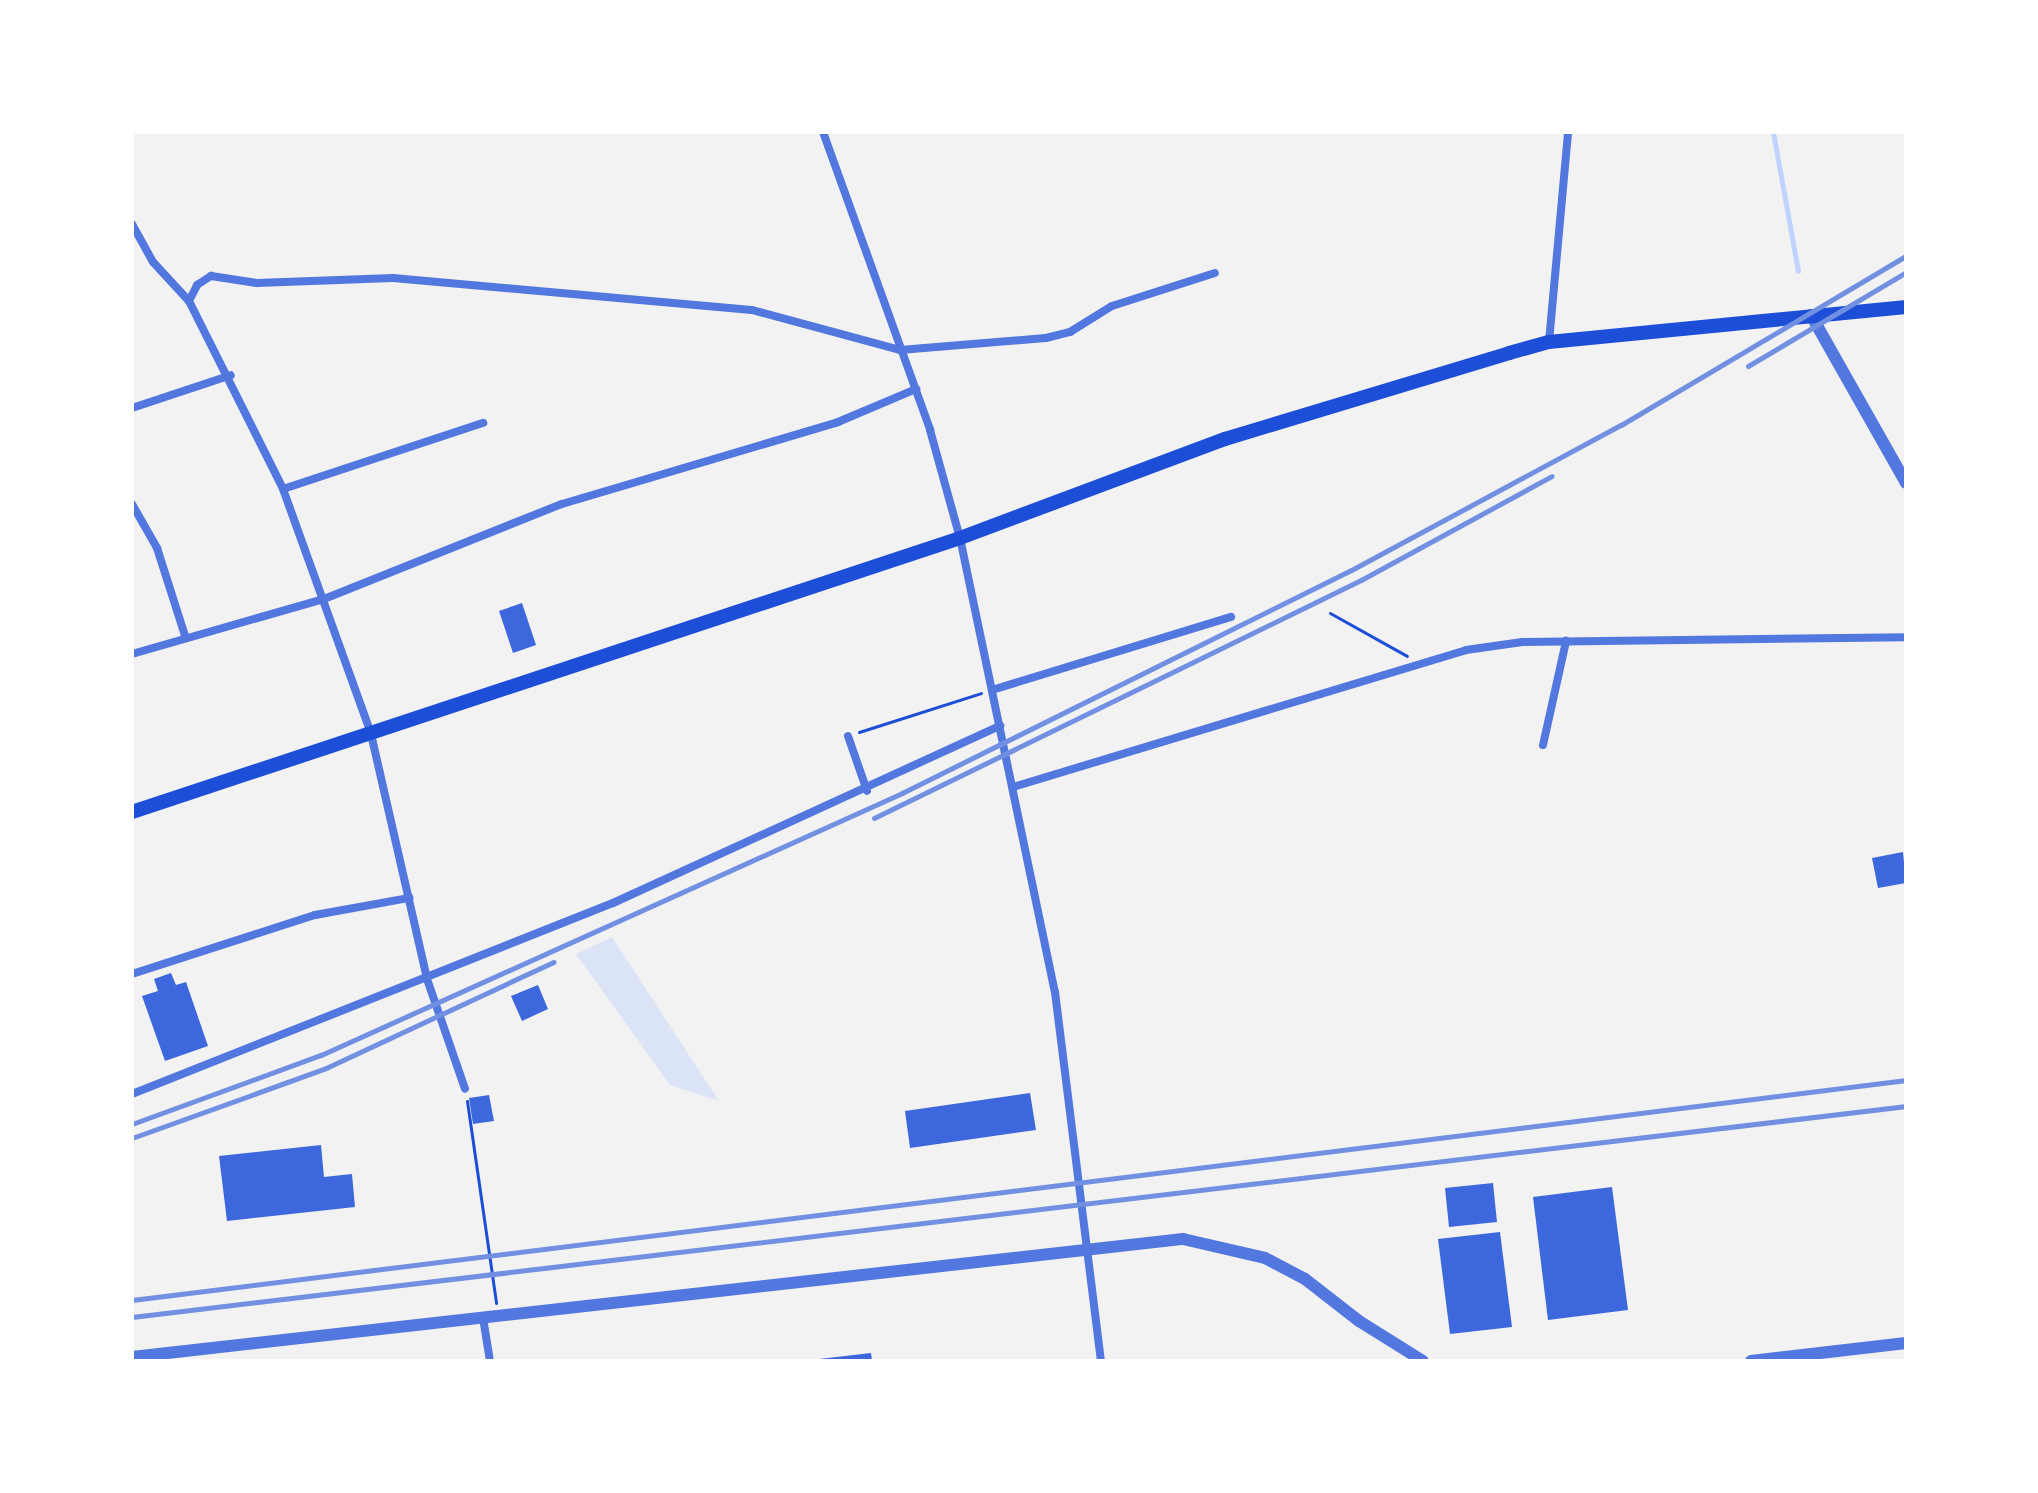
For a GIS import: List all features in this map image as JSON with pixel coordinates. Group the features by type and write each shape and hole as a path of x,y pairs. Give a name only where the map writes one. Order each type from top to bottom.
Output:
{"main road":[{"path":"132,812 960,538 1225,439 1549,342 1906,307"}],"street":[{"path":"823,132 916,389 960,538 1013,787 1068,1079 1101,1361"},
{"path":"1549,342 1568,132"},
{"path":"132,224 153,262 189,301 231,375 283,489 371,734 427,979 465,1089"},
{"path":"189,301 197,285 227,274 257,283 434,281 752,310 900,350 1046,338 1070,332 1112,306 1215,273"},
{"path":"1811,315 1906,483"},
{"path":"132,408 231,375"},
{"path":"132,654 185,636 324,599 562,504 838,422 916,389"},
{"path":"283,489 483,423"},
{"path":"132,504 157,548 185,636"},
{"path":"992,690 1231,617"},
{"path":"1013,787 1417,661 1522,642 1906,637"},
{"path":"1543,745 1566,641"},
{"path":"132,1094 427,979 867,791 1000,726"},
{"path":"848,736 867,791"},
{"path":"132,974 315,915 409,898"},
{"path":"132,1357 1183,1239 1223,1245 1278,1265 1423,1361"},
{"path":"483,1318 490,1361"},
{"path":"1751,1361 1906,1343"}],"path":[{"path":"1330,613 1417,661"},
{"path":"848,736 992,690"},
{"path":"465,1089 497,1314"}],"shaded area":[{"path":"612,937 719,1101 670,1085 576,954"}],"building":[{"path":"522,603 536,645 513,653 499,611"},
{"path":"1903,852 1906,883 1878,888 1872,858"},
{"path":"171,973 176,985 186,982 208,1046 165,1061 142,996 158,991 154,979"},
{"path":"538,985 548,1009 522,1021 511,996"},
{"path":"1030,1093 1036,1130 910,1148 905,1111"},
{"path":"489,1095 494,1121 473,1124 469,1098"},
{"path":"321,1145 324,1177 352,1174 355,1207 227,1221 219,1156"},
{"path":"1493,1183 1497,1222 1449,1227 1445,1188"},
{"path":"1612,1187 1628,1310 1548,1320 1533,1197"},
{"path":"1500,1232 1512,1327 1450,1334 1438,1239"},
{"path":"871,1353 872,1361 819,1361 819,1359"}],"waterway":[{"path":"1773,132 1798,271"}],"railway":[{"path":"132,1124 321,1055 902,793 1355,568 1621,425 1906,256"},
{"path":"1748,366 1906,272"},
{"path":"874,818 1361,580 1552,476"},
{"path":"132,1138 326,1068 553,962"},
{"path":"132,1300 1906,1080"},
{"path":"132,1317 1906,1106"}]}
